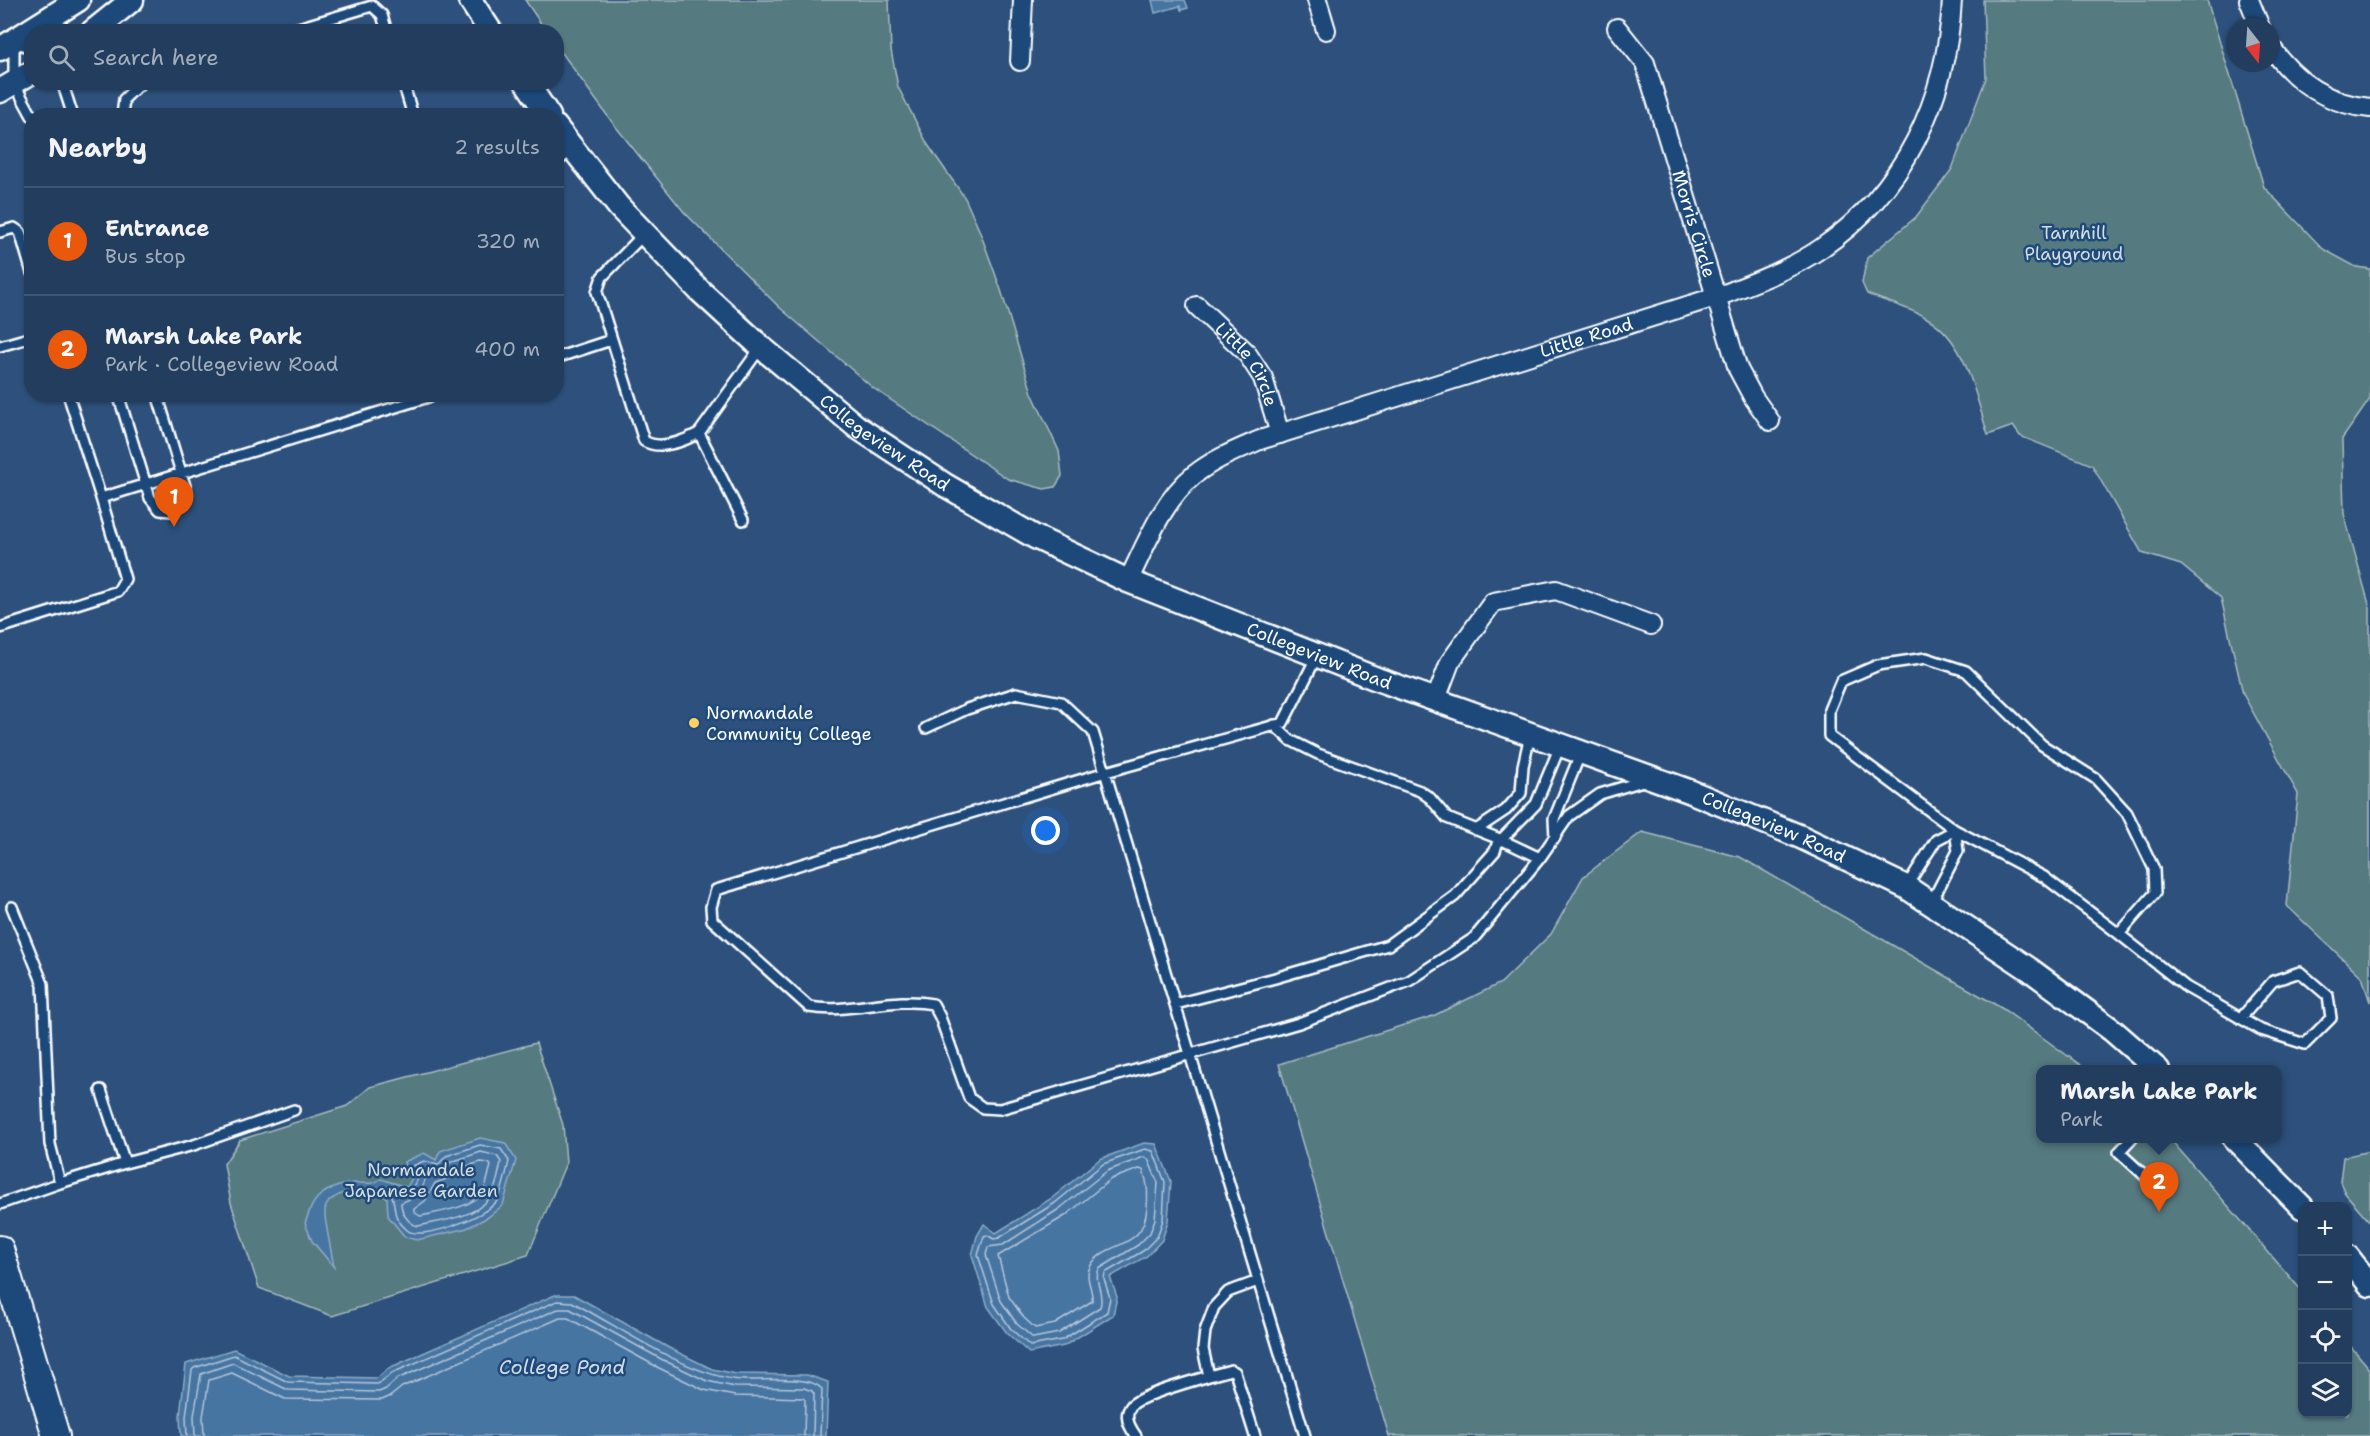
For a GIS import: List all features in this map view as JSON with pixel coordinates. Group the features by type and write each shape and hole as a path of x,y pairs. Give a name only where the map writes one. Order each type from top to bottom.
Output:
{"main road":[{"path":"0,1249 56,1436"}],"street":[{"path":"45,24 78,0"},
{"path":"102,24 132,0"},
{"path":"470,0 486,24"},
{"path":"1020,61 1023,0"},
{"path":"1317,0 1326,30"},
{"name":"Little Road","path":"1128,581 1168,503 1193,476 1226,454 1280,434 1715,297 1774,275 1820,249 1860,217 1895,176 1922,131 1940,82 1950,31 1952,0"},
{"path":"2249,0 2256,18"},
{"name":"Morris Circle","path":"1617,28 1645,63 1738,369 1753,397 1770,421"},
{"path":"2280,60 2309,88 2337,102 2370,108"},
{"path":"531,90 544,108"},
{"name":"Collegeview Road","path":"565,156 619,207 699,290 761,347 858,427 945,484 1035,537 1128,581 1317,656 1653,778 1801,837 1906,887 1931,903 2112,1030 2152,1065"},
{"name":"Little Circle","path":"1197,306 1246,352 1263,378 1280,434"},
{"path":"1436,699 1450,662 1493,602 1556,590 1651,625"},
{"path":"2240,1143 2298,1203"},
{"path":"2352,1262 2370,1285"}],"lane":[{"path":"312,24 372,6 382,15 385,24"},
{"path":"15,46 15,82 28,108"},
{"path":"65,90 70,108"},
{"path":"123,108 124,99 134,90"},
{"path":"405,90 411,108"},
{"path":"0,232 14,228 20,232 24,246"},
{"path":"645,233 602,277 597,292 644,441 649,444 667,445 684,441 699,433 761,347"},
{"path":"0,346 24,339"},
{"path":"564,355 611,340"},
{"path":"0,628 118,591 125,579 71,402"},
{"path":"120,402 150,498 160,510 172,511 185,501 186,489 160,402"},
{"path":"101,498 412,402"},
{"path":"699,433 743,520"},
{"path":"1317,656 1283,723 1106,772 716,890 711,907 712,920 809,1007 827,1010 918,1001 933,1004 940,1017 969,1098 983,1108 1000,1109 1299,1023 1408,981 1474,938 1540,858 1569,816 1600,794 1653,778"},
{"path":"2119,934 2155,893 2154,869 2127,813 2096,779 2042,745 1966,671 1926,658 1878,665 1841,681 1829,710 1829,736 1955,830 2044,877 2186,987 2260,1030 2305,1044 2331,1018 2328,996 2300,972 2273,981 2241,1018"},
{"path":"926,728 967,709 1016,693 1061,702 1094,732 1305,1436"},
{"path":"1274,725 1290,740 1318,754 1420,791 1430,798 1448,818 1540,858"},
{"path":"1476,830 1506,810 1521,793 1523,766 1531,733"},
{"path":"1176,1004 1388,945 1455,896 1536,804 1571,748"},
{"path":"1555,838 1554,819 1571,748"},
{"path":"1906,887 1935,840 1955,830"},
{"path":"1931,903 1958,851 1955,830"},
{"path":"12,907 43,984 50,1144 60,1183"},
{"path":"101,1089 125,1163"},
{"path":"0,1204 125,1163 194,1145 294,1110"},
{"path":"2127,1143 2119,1152 2154,1185"},
{"path":"1209,1376 1203,1349 1205,1331 1214,1307 1228,1292 1258,1281"},
{"path":"1136,1436 1128,1426 1128,1415 1131,1407 1143,1398 1231,1370 1235,1372 1256,1436"}],"green space":[{"path":"525,0 889,0 891,50 898,87 928,145 965,198 980,232 1001,290 1032,393 1059,451 1062,476 1055,487 1044,489 1008,479 873,388 779,307 684,212 612,122 564,56 564,24 541,24"},
{"name":"Tarnhill Playground","path":"1983,0 2207,0 2226,62 2226,72 2229,72 2264,187 2323,249 2356,267 2370,269 2370,399 2342,439 2344,514 2370,608 2370,1002 2362,977 2287,906 2298,794 2243,694 2221,598 2181,565 2142,553 2092,465 2020,436 2013,426 1988,435 1968,370 1952,340 1927,318 1867,294 1862,283 1867,258 1916,217 1952,169 1986,78"},
{"path":"1642,832 1740,857 2003,1009 2080,1065 2036,1065 2036,1143 2173,1143 2298,1286 2298,1418 2352,1418 2352,1348 2370,1369 2370,1436 1389,1436 1279,1064 1433,1016 1501,983 1551,934 1583,877"},
{"name":"Normandale Japanese Garden","path":"536,1043 563,1125 566,1163 528,1255 332,1316 259,1288 231,1203 224,1164 240,1140 347,1106 370,1087"},
{"path":"2370,1151 2370,1222 2345,1193 2340,1182 2343,1157"}],"water":[{"path":"1152,0 1185,0 1188,8 1181,10 1180,6 1155,13"},
{"path":"480,1138 505,1143 516,1160 503,1205 488,1217 467,1228 417,1240 405,1237 388,1216 387,1198 357,1190 338,1195 326,1207 325,1219 334,1267 312,1241 305,1223 313,1203 323,1193 353,1183 373,1183 381,1179 407,1187 412,1178 406,1171 404,1162 424,1153 436,1160 440,1151"},
{"path":"1144,1143 1156,1144 1171,1181 1168,1221 1162,1240 1147,1256 1110,1277 1117,1297 1113,1315 1064,1346 1029,1353 1007,1333 988,1307 972,1255 977,1236 984,1224 996,1233 1052,1198 1100,1159"},
{"name":"College Pond","path":"555,1295 574,1295 669,1348 712,1369 736,1374 807,1375 828,1382 826,1436 181,1436 180,1416 186,1364 234,1349 289,1376 377,1378 389,1368"}],"place":[{"name":"Entrance","path":"174,527"},
{"name":"Normandale Community College","path":"694,723"},
{"name":"Marsh Lake Park","path":"2159,1212"}]}
